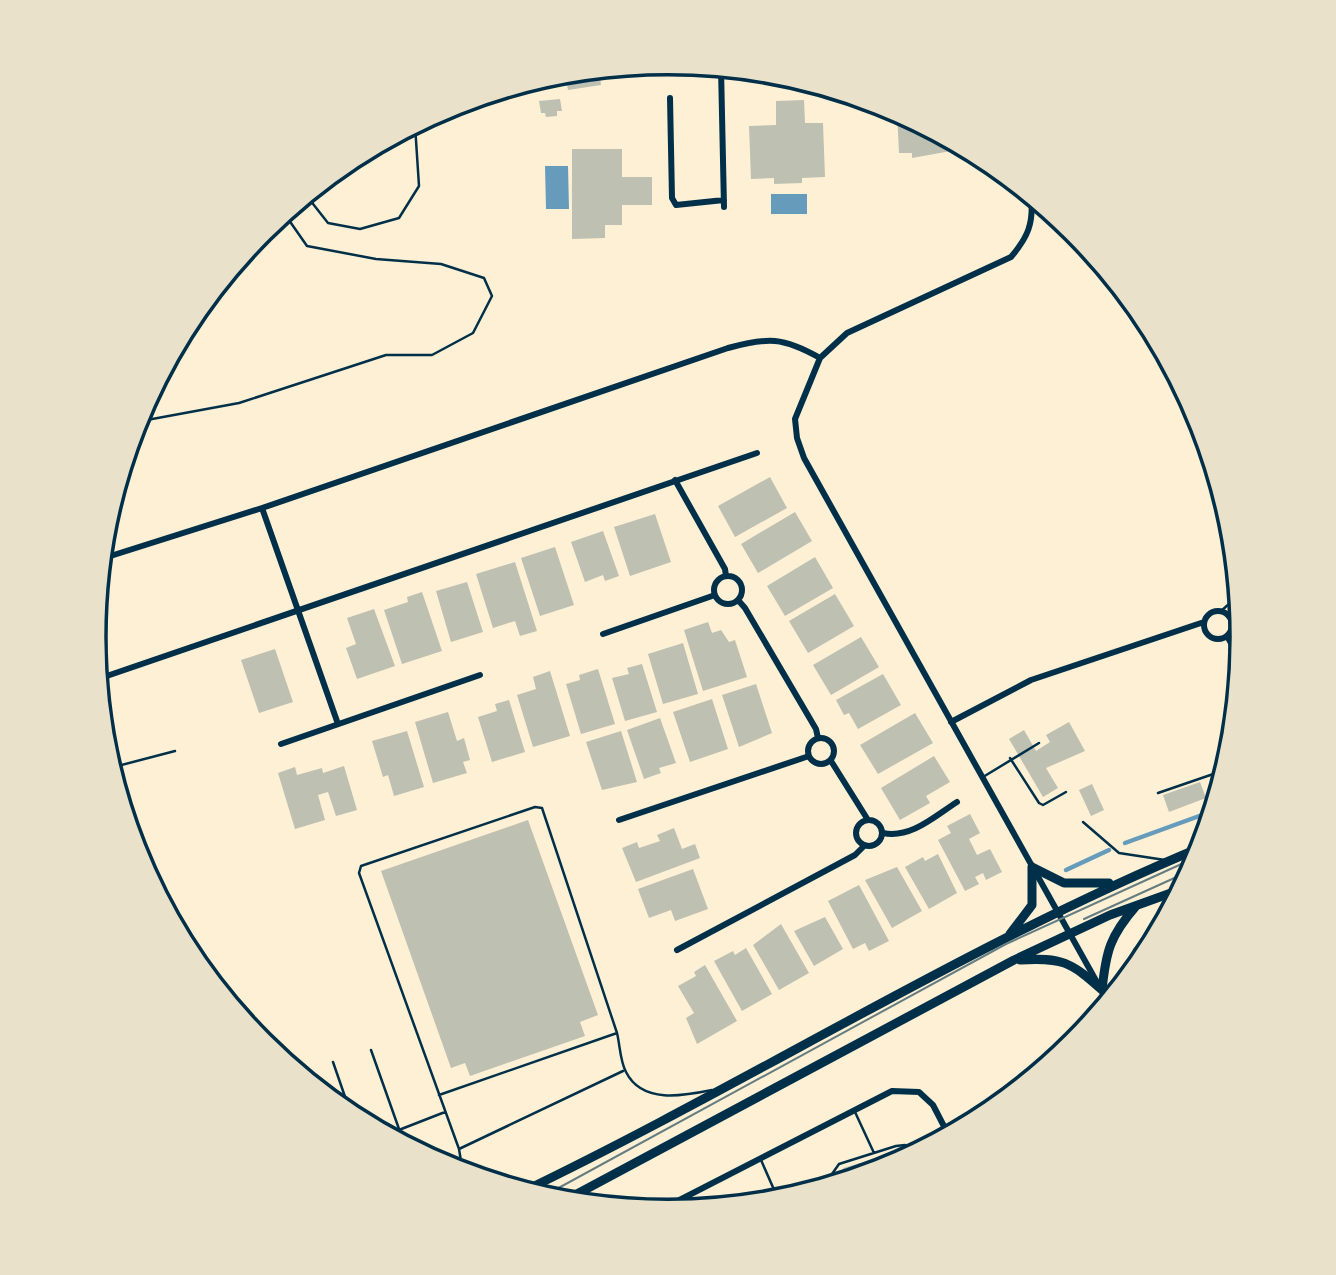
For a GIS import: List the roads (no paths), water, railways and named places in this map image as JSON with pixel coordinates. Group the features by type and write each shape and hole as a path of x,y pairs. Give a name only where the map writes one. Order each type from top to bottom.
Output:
{"main road":[{"path":"538,1185 1056,912 1187,853"},
{"path":"1006,940 1032,905 1032,867 1064,883 1084,886 1116,883"},
{"path":"580,1193 1014,960 1069,933 1168,894"},
{"path":"1102,990 1105,956 1111,938 1137,904"},
{"path":"1014,960 1051,960 1075,965 1102,990"}],"street":[{"path":"670,98 672,198 676,205 724,204 721,78"},
{"path":"1033,210 1027,238 1011,257 847,333 820,358 795,419 804,458 1103,993"},
{"path":"112,555 262,508 763,338 798,345 820,358"},
{"path":"107,676 757,453"},
{"path":"675,480 725,569 726,576"},
{"path":"262,508 338,724"},
{"path":"726,576 734,578 740,584 742,593 738,600 725,604 715,595 716,583 726,576"},
{"path":"603,634 715,595"},
{"path":"738,600 791,685 818,738"},
{"path":"951,722 1031,680 1204,622 1209,615 1221,611 1229,617"},
{"path":"1204,622 1205,631 1211,637 1227,636"},
{"path":"1227,636 1230,629"},
{"path":"1227,636 1230,641"},
{"path":"281,744 480,675"},
{"path":"809,756 809,745 818,738 827,739 833,744 831,761"},
{"path":"809,756 819,764 831,761"},
{"path":"620,820 809,756"},
{"path":"831,761 868,820"},
{"path":"864,846 857,840 856,831 860,823 868,820 876,822 883,833 892,835 916,828 957,802"},
{"path":"677,950 855,855 864,846 877,844 883,833"},
{"path":"679,1200 892,1091 919,1092 933,1105 944,1127"}],"lane":[{"path":"312,203 328,223 360,229 399,218 419,186 416,135"},
{"path":"150,419 240,402 386,355 432,355 473,333 492,296 484,278 441,264 376,259 307,246 290,222"},
{"path":"1221,611 1229,604"},
{"path":"982,777 1039,743"},
{"path":"121,765 175,751"},
{"path":"1010,758 1039,803 1066,792"},
{"path":"1158,793 1213,774"},
{"path":"461,1160 359,873 361,866 536,807 542,808 617,1033 625,1071 634,1083 649,1093 688,1095 724,1088"},
{"path":"1083,822 1123,855 1170,860"},
{"path":"439,1095 617,1033"},
{"path":"371,1050 399,1129 445,1112"},
{"path":"333,1062 345,1097"},
{"path":"459,1149 625,1071"},
{"path":"854,1108 874,1153"},
{"path":"835,1174 834,1168 874,1153 907,1147"},
{"path":"760,1157 774,1190"}],"water":[{"path":"545,166 568,166 569,209 546,209"},
{"path":"771,194 807,194 807,214 771,214"}],"waterway":[{"path":"1125,843 1201,815"},
{"path":"1066,870 1109,850"}],"tram line":[{"path":"557,1189 1006,944 1182,864"},
{"path":"1084,919 1176,877"}]}
